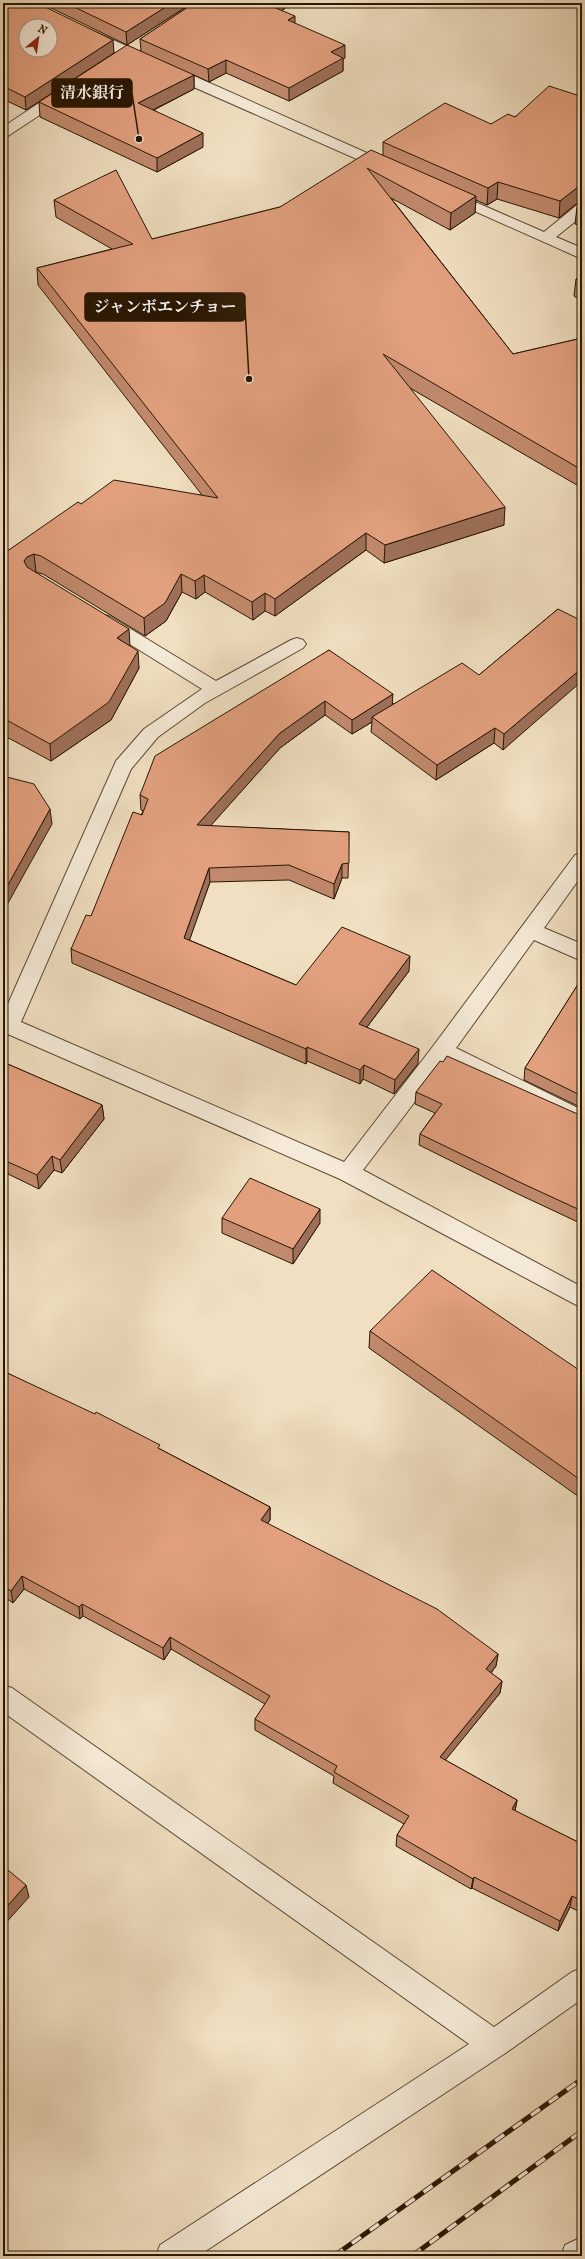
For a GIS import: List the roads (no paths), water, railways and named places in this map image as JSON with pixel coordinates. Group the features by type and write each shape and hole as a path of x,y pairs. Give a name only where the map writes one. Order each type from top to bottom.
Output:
{"street":[{"path":"77,27 126,52 402,173"},
{"path":"113,60 139,44"},
{"path":"3,133 74,86"},
{"path":"438,189 582,254"},
{"path":"547,237 582,208"},
{"path":"90,612 216,689"},
{"path":"297,644 198,699 151,733 123,766 6,1025 348,1173 582,1298"},
{"path":"348,1173 442,1051 582,860"},
{"path":"530,930 582,953"},
{"path":"442,1051 582,1120"},
{"path":"3,1696 494,2044"},
{"path":"171,2256 494,2044 582,1982"},
{"path":"576,2256 582,2252"}],"railway":[{"path":"334,2256 582,2079"},
{"path":"412,2256 582,2131"}],"place":[{"name":"清水銀行","path":"139,139"},
{"name":"ジャンボエンチョー","path":"249,379"}]}
